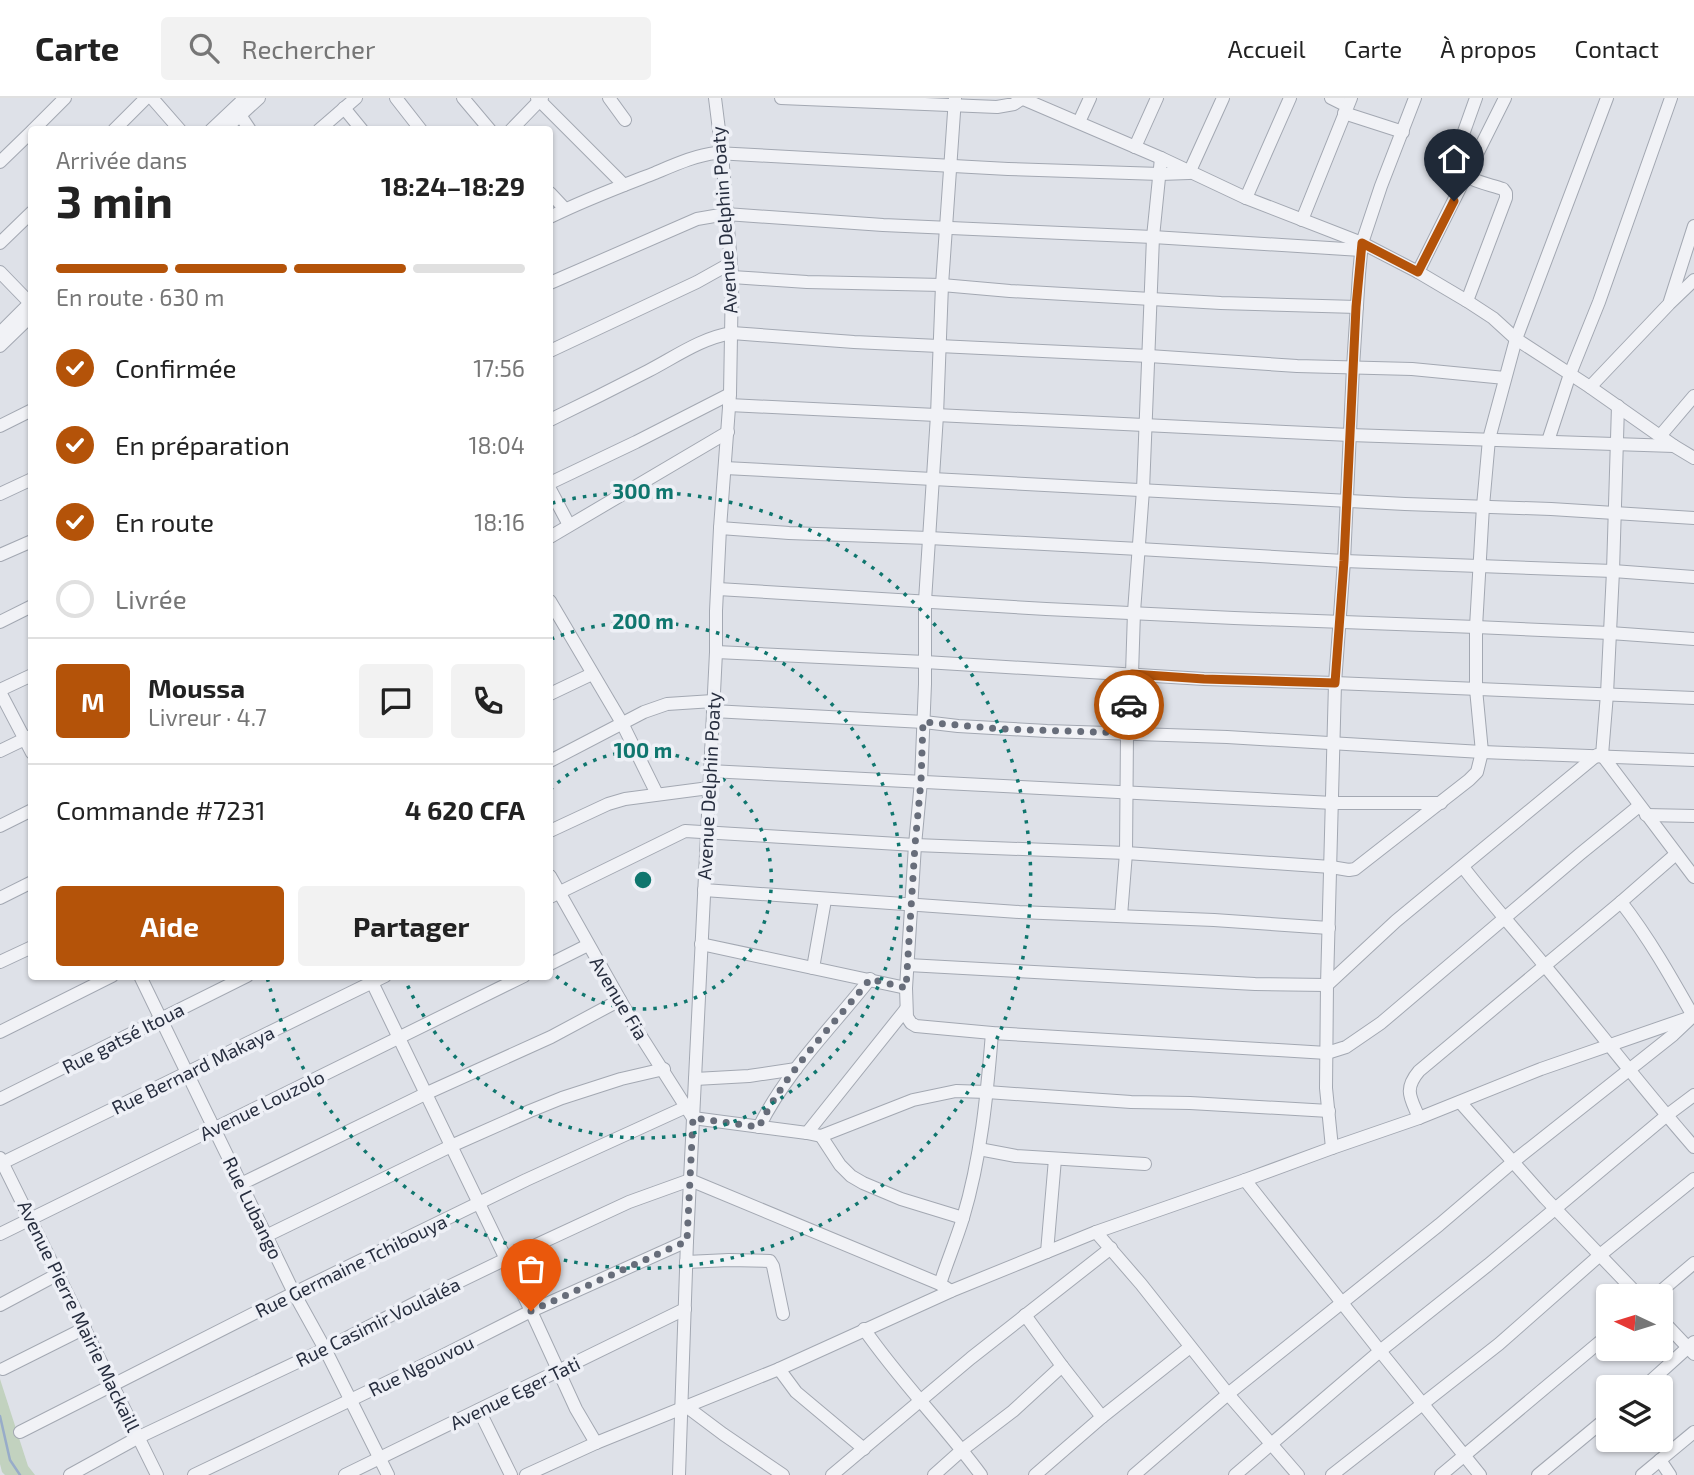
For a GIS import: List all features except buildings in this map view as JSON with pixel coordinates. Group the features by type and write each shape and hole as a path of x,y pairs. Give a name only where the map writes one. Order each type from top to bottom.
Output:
{"street":[{"path":"36,126 65,98"},
{"path":"118,126 146,98"},
{"path":"152,98 176,126"},
{"path":"215,126 245,98"},
{"path":"228,126 259,98"},
{"path":"324,126 356,98"},
{"path":"396,98 418,126"},
{"path":"463,98 487,126"},
{"path":"609,98 625,120"},
{"name":"Avenue Delphin Poaty","path":"679,1475 684,1407 690,1112 695,1079 720,528 732,333 731,263 715,98"},
{"path":"780,98 955,102 1005,107 1022,98 1418,272 1493,318 1516,340 1694,458"},
{"path":"1079,122 1090,98"},
{"path":"1135,147 1157,98"},
{"path":"1189,173 1223,98"},
{"path":"1246,198 1290,98"},
{"path":"1331,98 1403,132"},
{"path":"1332,1147 1326,1088 1335,683 1344,561 1356,307 1362,246 1381,186 1415,98"},
{"path":"1467,301 1506,198 1503,189 1467,177 1457,168 1455,162 1476,98"},
{"path":"1418,272 1505,98"},
{"path":"554,895 684,831 915,845 1126,853 1355,869 1441,803 1476,772 1482,752 1476,689 1476,627 1489,439 1516,340 1606,98"},
{"path":"1548,441 1671,98"},
{"path":"516,126 540,99 624,185"},
{"path":"955,102 925,601 921,781 906,988 907,1017 911,1023 916,1026 992,1033 1327,1053 1346,1047 1381,1023 1504,919 1643,811 1694,817"},
{"path":"1302,220 1347,105"},
{"path":"344,108 359,126"},
{"path":"240,115 247,126"},
{"path":"0,162 28,134"},
{"path":"553,215 624,185 708,154 1160,174 1189,173"},
{"path":"1121,916 1126,853 1127,733 1143,490 1153,237 1161,158"},
{"path":"553,196 565,209"},
{"path":"553,282 698,219 726,214 883,225 1362,246"},
{"path":"0,243 28,216"},
{"path":"1669,304 1694,226"},
{"path":"553,350 731,263"},
{"path":"0,272 28,303"},
{"path":"732,277 807,282 942,285 1222,303 1356,307"},
{"path":"1590,387 1694,280"},
{"path":"0,333 28,309"},
{"path":"0,346 28,310"},
{"path":"553,418 702,341 732,333 854,342 1412,369 1505,378"},
{"path":"1660,436 1694,396"},
{"path":"553,482 730,399 937,415 1350,435 1674,446"},
{"path":"1618,406 1607,694 1600,755 1694,877"},
{"path":"0,426 28,412"},
{"path":"553,535 728,432"},
{"path":"725,468 1694,518"},
{"path":"0,494 28,481"},
{"path":"553,495 569,525"},
{"path":"720,528 1694,577"},
{"path":"0,555 28,543"},
{"path":"718,589 1694,639"},
{"path":"0,622 28,608"},
{"path":"553,611 622,723 657,794"},
{"path":"716,652 1204,679 1694,698"},
{"path":"553,693 592,674"},
{"path":"0,751 28,737 0,691 28,677"},
{"path":"553,759 644,712 667,704 1021,730 1694,760"},
{"path":"908,965 1255,984 1327,985 1396,921 1600,755"},
{"path":"709,771 1333,803 1441,803"},
{"path":"553,830 608,803 709,788"},
{"path":"0,826 28,812"},
{"path":"1419,1118 1410,1088 1411,1081 1419,1071 1676,854"},
{"path":"1463,867 1694,1147"},
{"path":"0,898 28,884"},
{"path":"704,890 1019,912 1329,928"},
{"name":"Avenue Fia","path":"554,895 690,1112"},
{"path":"813,968 825,900"},
{"path":"1621,902 1642,929 1693,1016"},
{"path":"701,944 906,988"},
{"path":"553,963 588,946"},
{"path":"0,962 28,949"},
{"path":"759,1127 796,1069 870,979"},
{"path":"0,1032 104,980"},
{"name":"Rue Lubango","path":"142,980 294,1293 388,1475"},
{"name":"Rue gatsé Itoua","path":"0,1100 239,980"},
{"path":"370,980 576,1409 596,1443"},
{"name":"Rue Bernard Makaya","path":"1,1161 187,1073 370,980"},
{"name":"Avenue Louzolo","path":"0,1234 516,980"},
{"path":"241,1184 425,1094 551,1037 620,1000"},
{"path":"807,1133 906,1009"},
{"path":"526,1475 596,1443 779,1369 945,1287 1419,1118 1541,1069 1693,1016"},
{"path":"1134,1475 1228,1394 1693,1016"},
{"path":"945,1287 979,1149 992,1033"},
{"path":"266,1236 451,1146 562,1098 621,1079 664,1069"},
{"path":"695,1079 749,1076 796,1069"},
{"path":"690,1112 759,1127 821,1136 893,1107 956,1091 1329,1111"},
{"path":"1235,1475 1380,1351 1694,1095"},
{"path":"1460,1102 1628,1284"},
{"name":"Rue Germaine Tchibouya","path":"20,1432 294,1293 526,1180 690,1112"},
{"path":"821,1136 840,1165 863,1183 901,1199 963,1218"},
{"path":"979,1149 1016,1156 1145,1164"},
{"path":"1047,1252 1055,1159"},
{"name":"Avenue Pierre Mairie Mackaill","path":"1,1161 157,1475"},
{"path":"1332,1475 1499,1344 1600,1255 1694,1179"},
{"path":"690,1180 945,1287"},
{"name":"Rue Casimir Voulaléa","path":"70,1475 139,1437 506,1259 629,1202 690,1180"},
{"path":"1245,1180 1480,1475"},
{"path":"1096,1232 1298,1475"},
{"name":"Rue Ngouvou","path":"194,1475 531,1311 687,1241"},
{"path":"832,1475 1025,1315 1111,1248"},
{"path":"686,1262 770,1261 783,1314"},
{"path":"1669,1284 1694,1263"},
{"path":"0,1305 58,1274"},
{"name":"Avenue Eger Tati","path":"345,1475 685,1309"},
{"path":"1025,1315 1102,1417"},
{"path":"2,1369 85,1328"},
{"path":"864,1329 885,1359 981,1475"},
{"path":"1659,1375 1692,1348 1673,1330"},
{"path":"1441,1475 1596,1345"},
{"path":"1035,1475 1190,1346"},
{"path":"934,1475 1062,1366"},
{"path":"779,1369 796,1392 864,1449"},
{"path":"684,1407 783,1475"},
{"path":"479,1410 512,1475"},
{"path":"1538,1475 1596,1427"},
{"path":"1642,1475 1694,1432"},
{"path":"1660,1460 1670,1475"}],"green space":[{"path":"0,1379 28,1466 35,1475 5,1475 2,1472"}],"waterway":[{"path":"0,1416 10,1460 20,1475"}],"way so far":[{"path":"531,1311 687,1241 693,1118 759,1127 796,1069 870,979 906,988 923,722 1002,729 1127,733 1129,705"}],"route":[{"path":"1129,705 1132,674 1335,683 1362,243 1418,272 1454,201"}]}
